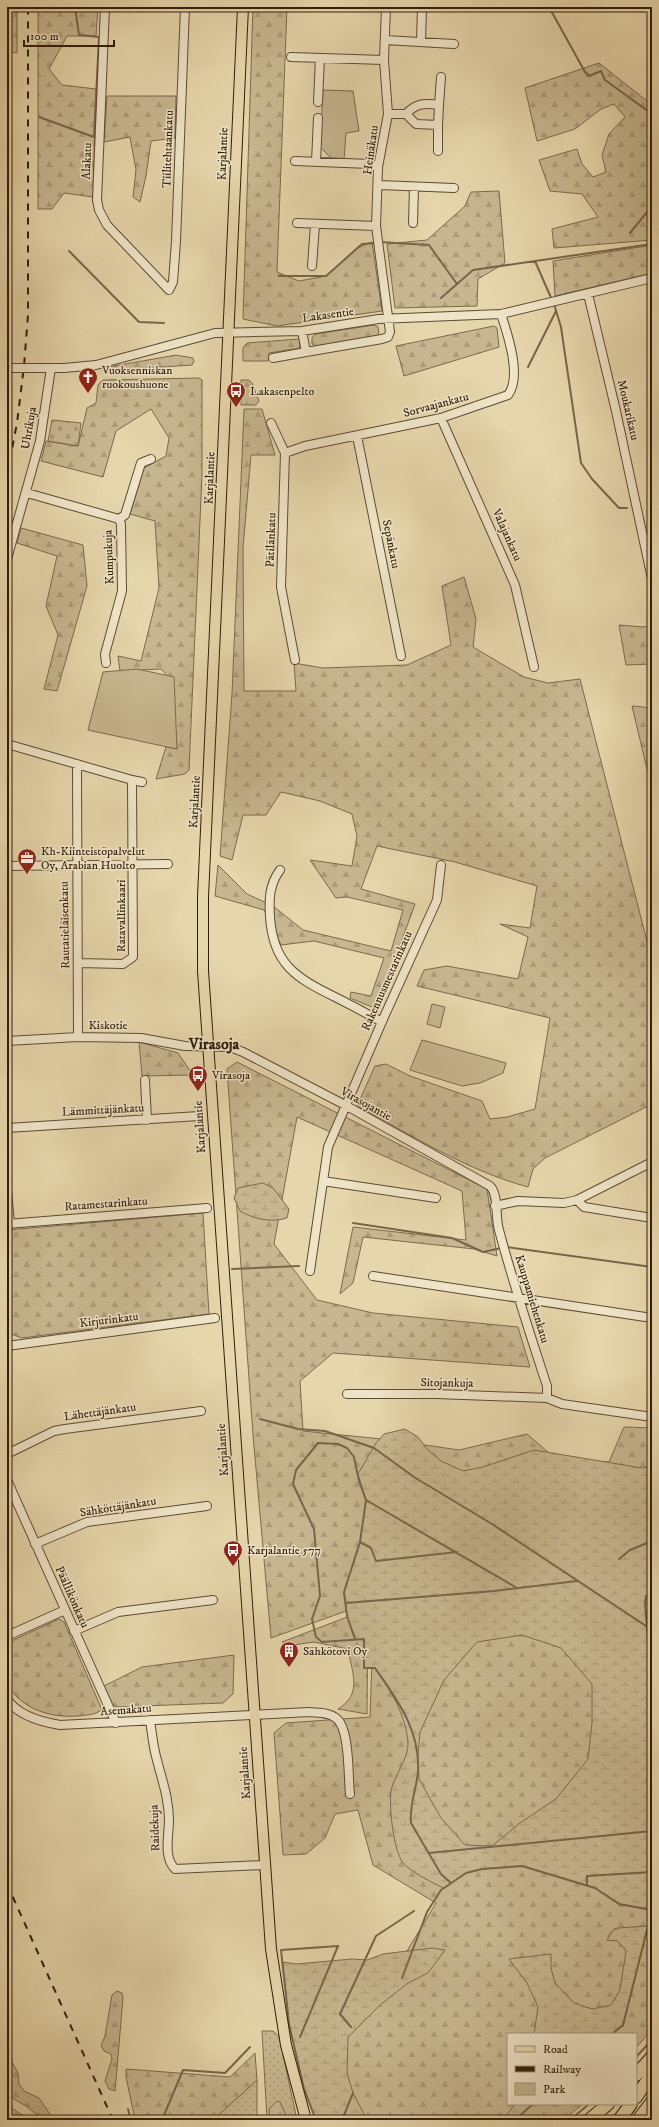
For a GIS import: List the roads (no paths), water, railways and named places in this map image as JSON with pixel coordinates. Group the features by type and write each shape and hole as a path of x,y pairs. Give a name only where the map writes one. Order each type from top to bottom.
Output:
{"highway":[{"path":"637,2074 652,2057"},
{"path":"637,2096 652,2074"},
{"path":"638,2120 652,2102"},
{"path":"589,2120 607,2105"},
{"path":"618,2120 630,2105"},
{"path":"649,2120 652,2115"}],"main road":[{"name":"Karjalantie","path":"243,7 203,897 203,971 207,1047 271,1949 286,2045 306,2120"}],"street":[{"name":"Alakatu","path":"105,7 97,200 99,210 113,232 169,290"},
{"name":"Tiilitehtaankatu","path":"169,290 172,288 174,276 186,7"},
{"name":"Heinäkatu","path":"306,352 382,339 388,337 390,332 376,226 378,167 388,114 384,60 386,7"},
{"path":"421,42 422,7"},
{"path":"385,40 454,44"},
{"path":"291,58 384,60"},
{"path":"318,102 320,58"},
{"path":"438,151 440,77"},
{"path":"406,114 412,107 418,104 439,105"},
{"path":"388,114 406,114 416,124 438,125"},
{"path":"316,162 318,118"},
{"path":"295,161 370,164 378,167"},
{"path":"378,185 454,188"},
{"path":"413,223 414,187"},
{"path":"297,223 315,225 376,226"},
{"path":"312,266 315,225"},
{"name":"Lakasentie","path":"9,368 51,368 96,365 215,333 302,331 389,319 501,314 652,278"},
{"name":"Moukarikatu","path":"588,294 643,530 652,579"},
{"name":"Sorvaajankatu","path":"285,453 305,446 442,418 503,399 512,390 515,380 514,366 501,314"},
{"path":"273,358 306,352 302,331"},
{"name":"Uhrikuja","path":"7,559 27,493 40,441 51,368"},
{"name":"Valajankatu","path":"442,418 515,586 534,667"},
{"name":"Pätilänkatu","path":"271,423 285,453 281,587 295,660"},
{"name":"Sepänkatu","path":"357,436 401,656"},
{"path":"119,519 125,516 141,463 151,459"},
{"name":"Kumpukuja","path":"27,493 119,519 121,534 122,591 105,654 106,663"},
{"path":"643,530 652,532"},
{"path":"7,744 142,782"},
{"name":"Rautatieläisenkatu","path":"77,764 76,865 78,1038"},
{"name":"Ratavallinkaari","path":"78,963 123,964 133,958 132,780"},
{"path":"7,866 168,864"},
{"name":"Rakennusmestarinkatu","path":"310,1271 328,1147 345,1105 437,900 441,865"},
{"path":"280,870 273,881 270,890 271,930 275,945 284,961 298,977 310,985 382,1022"},
{"name":"Kiskotie","path":"7,1041 78,1038 141,1038 184,1046 207,1047"},
{"name":"Virasojantie","path":"207,1047 230,1047 243,1052 345,1105 490,1186 494,1192 495,1206"},
{"path":"145,1080 148,1120"},
{"name":"Lämmittäjänkatu","path":"7,1128 199,1116"},
{"path":"495,1206 518,1201 564,1203 577,1200 652,1162"},
{"path":"323,1181 436,1198"},
{"path":"7,1192 8,1223"},
{"path":"577,1200 584,1207 652,1218"},
{"name":"Kauppamiehenkatu","path":"495,1206 498,1225 517,1296 547,1386 547,1398"},
{"name":"Ratamestarinkatu","path":"8,1223 207,1208"},
{"path":"373,1276 517,1296 652,1318"},
{"name":"Kirjurinkatu","path":"8,1343 215,1318"},
{"name":"Sitojankuja","path":"347,1394 547,1398 562,1404 652,1417"},
{"name":"Lähettäjänkatu","path":"7,1454 54,1431 65,1428 201,1411"},
{"name":"Päällikönkatu","path":"7,1480 116,1722"},
{"name":"Sähköttäjänkatu","path":"35,1544 87,1522 207,1506"},
{"path":"74,1631 118,1612 213,1600"},
{"path":"7,1636 65,1610"},
{"name":"Asemakatu","path":"7,1699 18,1710 49,1723 73,1725 309,1712 328,1714 337,1719 342,1725 346,1741 350,1794"},
{"name":"Raidekuja","path":"150,1720 156,1759 164,1780 169,1818 169,1863 175,1869 264,1865"}],"waterway":[{"path":"39,117 94,137 99,37 79,35 75,7"},
{"path":"549,7 585,72 589,76 601,71 605,80 652,114"},
{"path":"630,233 652,206"},
{"path":"380,242 429,245 457,284"},
{"path":"279,276 326,276 362,244 376,243"},
{"path":"441,298 473,270 652,244"},
{"path":"69,251 139,322 164,323"},
{"path":"535,261 552,300"},
{"path":"554,304 561,327 581,463 592,479 619,508 627,508"},
{"path":"528,367 556,311"},
{"path":"353,1223 452,1238 483,1252 501,1248"},
{"path":"506,1247 652,1267"},
{"path":"232,1269 299,1266"},
{"path":"260,1419 298,1429 325,1431 374,1448 414,1477 492,1524 646,1626"},
{"path":"355,1639 347,1616 344,1592 360,1542 366,1500 359,1481 354,1457 347,1448 338,1444 318,1443 296,1470 293,1484 314,1529 320,1596 312,1619 316,1637 322,1642 364,1639 364,1668 375,1668 406,1716 415,1742 418,1756 418,1771 411,1810 411,1823 441,1874 451,1883"},
{"path":"366,1500 517,1588"},
{"path":"619,1559 630,1550 652,1541"},
{"path":"360,1542 371,1548 376,1561 457,1552"},
{"path":"346,1603 494,1591 577,1581"},
{"path":"652,1595 646,1596 645,1604 652,1686"},
{"path":"429,1853 652,1831"},
{"path":"402,1978 427,1912 441,1890 466,1873 482,1869 522,1866 595,1888 619,1904 652,1910"},
{"path":"587,1886 587,1876 652,1872"},
{"path":"351,2027 340,2014 376,1936 414,1911"},
{"path":"613,2033 623,2025 648,1926"},
{"path":"300,2037 338,1946 281,1950 289,2024 304,2089 316,2120"},
{"path":"637,2056 652,2040"},
{"path":"162,2120 183,2070 225,2073 250,2047"},
{"path":"342,2120 353,2093"},
{"path":"515,2120 532,2105"},
{"path":"570,2120 588,2105"},
{"path":"128,2109 131,2120"},
{"path":"7,2116 14,2120"}],"railway":[{"path":"7,475 17,423 28,315 28,7"},
{"path":"7,1884 113,2120"}],"place":[{"name":"Vuoksenniskan ruokoushuone","path":"88,394"},
{"name":"Lakasenpelto","path":"236,408"},
{"name":"Kh-Kiinteistöpalvelut Oy, Arabian Huolto","path":"27,875"},
{"name":"Virasoja","path":"198,1092"},
{"name":"Karjalantie 577","path":"233,1567"},
{"name":"Sähkötovi Oy","path":"289,1668"}],"district":[{"name":"Virasoja","path":"214,1044"}]}
